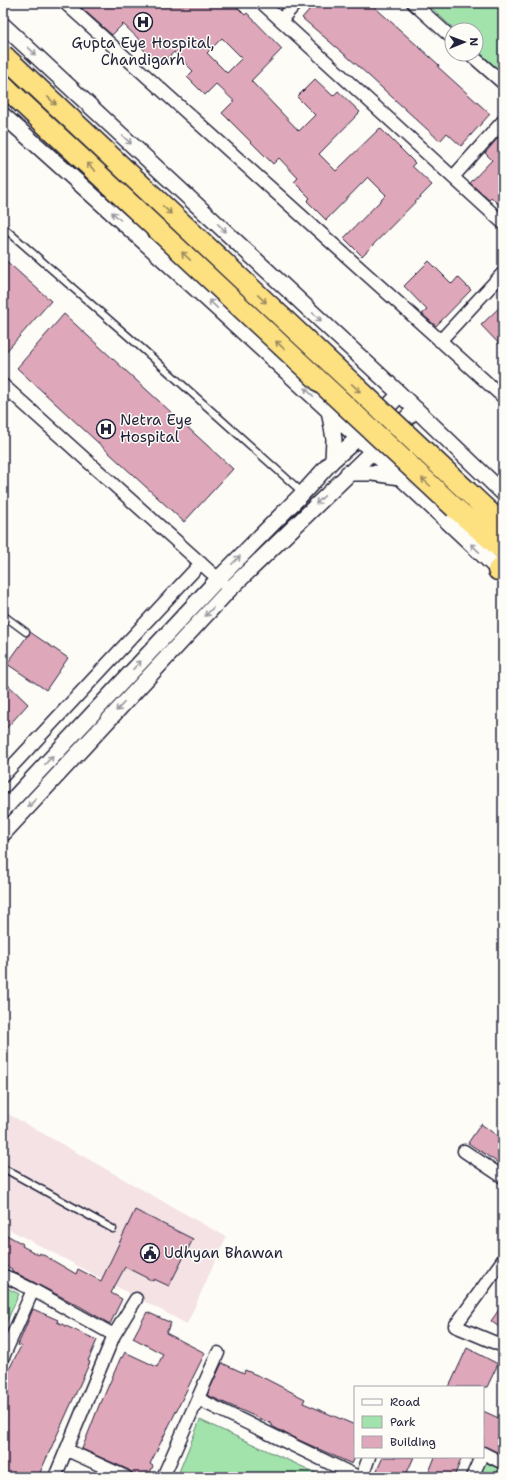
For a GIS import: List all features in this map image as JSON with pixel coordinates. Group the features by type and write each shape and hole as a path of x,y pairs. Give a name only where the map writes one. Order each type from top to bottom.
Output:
{"highway":[{"path":"3,55 503,525"},
{"path":"3,85 455,508 503,550"}],"street":[{"path":"65,3 503,397"},
{"path":"262,3 503,223"},
{"path":"281,20 296,3"},
{"path":"413,3 444,31"},
{"path":"3,25 400,394 503,493"},
{"path":"479,62 503,83"},
{"path":"3,115 149,245 501,570"},
{"path":"453,177 503,121"},
{"path":"440,341 503,273"},
{"path":"8,389 230,590"},
{"path":"3,810 218,578 303,493 333,460 359,438 400,394"},
{"path":"3,834 230,590 348,473 416,409"},
{"path":"329,410 334,439 333,460"},
{"path":"348,473 373,473 400,477"},
{"path":"3,776 201,563"},
{"path":"464,1150 503,1177"},
{"path":"503,1260 455,1326 503,1346"},
{"path":"3,1276 33,1290 114,1335"},
{"path":"3,1357 33,1290"},
{"path":"55,1477 68,1450 114,1335 136,1299"},
{"path":"163,1477 218,1353"},
{"path":"198,1399 358,1477"},
{"path":"68,1450 126,1477"},
{"path":"484,1454 503,1463"},
{"path":"362,1477 369,1458"},
{"path":"472,1477 481,1458"}],"lane":[{"path":"3,227 145,351 303,493"},
{"path":"3,402 8,389"},
{"path":"3,615 26,632"},
{"path":"3,1168 113,1229"}],"shaded area":[{"path":"3,1111 226,1237 187,1324 3,1226"}],"green space":[{"path":"426,3 499,3 503,6 503,74 484,56 484,22 446,22"},
{"path":"3,1286 19,1294 3,1330"},
{"path":"200,1420 325,1477 177,1477"},
{"path":"484,1462 503,1470 503,1477 478,1477"}],"building":[{"path":"76,3 233,3 245,15 247,13 282,49 251,81 299,131 315,115 297,97 315,79 333,96 338,91 360,112 319,154 336,171 380,128 415,163 412,166 432,185 362,256 344,238 386,195 368,177 326,220 307,201 310,198 294,182 298,178 279,158 273,164 222,113 234,101 216,84 205,95 187,77 193,71 174,52 160,66 142,48 145,45 123,24 112,35","holes":["222,38 242,58 227,73 207,53"]},
{"path":"315,3 370,3 439,65 438,67 490,114 461,146 447,133 440,141 357,65 302,18"},
{"path":"503,132 503,209 491,197 489,200 470,183 492,160 485,153"},
{"path":"3,258 51,301 3,355"},
{"path":"429,261 452,284 458,277 471,290 436,326 422,314 427,310 404,286"},
{"path":"503,304 503,348 481,325"},
{"path":"64,314 233,469 184,522 17,368"},
{"path":"30,632 68,658 46,690 7,664"},
{"path":"3,680 28,704 3,732"},
{"path":"481,1124 503,1140 503,1166 468,1143"},
{"path":"135,1210 193,1239 169,1286 154,1279 153,1281 125,1267 111,1293 122,1299 110,1324 12,1271 12,1269 3,1264 3,1233 23,1244 22,1246 39,1255 40,1253 76,1274 78,1269 101,1281"},
{"path":"503,1304 503,1330 491,1321"},
{"path":"33,1309 58,1320 57,1322 97,1340 88,1361 90,1362 38,1477 3,1477 3,1381 21,1346 18,1345"},
{"path":"147,1312 171,1323 166,1333 205,1353 150,1464 153,1466 148,1477 135,1477 129,1470 82,1449 100,1403 121,1357 122,1358 125,1352 157,1367 163,1354 133,1338"},
{"path":"467,1348 498,1364 487,1387 449,1386"},
{"path":"222,1363 244,1373 245,1370 266,1379 305,1399 303,1403 354,1425 355,1458 352,1464 290,1436 272,1426 272,1424 207,1395"},
{"path":"484,1411 503,1420 503,1455 484,1446"},
{"path":"383,1458 414,1458 405,1477 374,1477"},
{"path":"435,1458 462,1458 454,1477 427,1477"}],"place":[{"name":"Gupta Eye Hospital, Chandigarh","path":"143,22"},
{"name":"Netra Eye Hospital","path":"106,429"},
{"name":"Udhyan Bhawan","path":"150,1253"}]}
